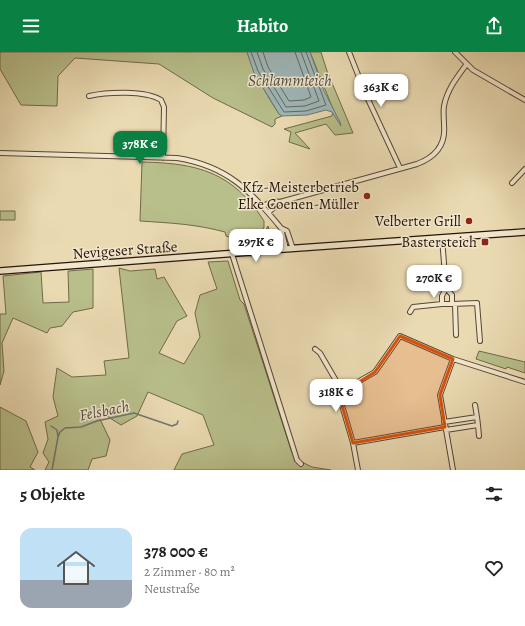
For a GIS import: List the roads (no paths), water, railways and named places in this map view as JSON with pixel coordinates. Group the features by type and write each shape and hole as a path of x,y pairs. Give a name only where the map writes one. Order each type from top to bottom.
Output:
{"main road":[{"name":"Nevigeser Straße","path":"0,271 232,254 251,252 257,249 260,251 293,249 525,232"}],"street":[{"path":"348,52 400,168"},
{"path":"455,52 466,65 525,100"},
{"path":"263,206 276,201 280,202 424,161 439,150 442,145 445,131 444,105 449,91 466,65"},
{"path":"89,96 100,94 148,94 161,100 164,107 163,158"},
{"path":"0,153 163,158 193,161 217,168 233,178 269,212 281,228 286,249"},
{"path":"512,183 525,170"},
{"path":"269,212 280,202"},
{"path":"281,228 287,231 293,249"},
{"path":"442,238 446,288 442,296 442,304"},
{"path":"232,254 297,460 302,464"},
{"path":"446,288 452,296 454,304 456,334"},
{"path":"410,312 413,307 477,303 480,341"},
{"path":"358,470 353,443 339,395 342,391 375,372 400,336 453,359 525,382"},
{"path":"315,349 320,353 342,391"},
{"path":"453,359 440,395 454,470"},
{"path":"475,405 480,436"},
{"path":"353,443 445,426 477,418"},
{"path":"445,426 478,425"}],"water":[{"name":"Schlammteich","path":"247,52 310,52 324,91 341,126 332,112 326,110 307,115 282,116 279,114 254,73"}],"waterway":[{"name":"Felsbach","path":"58,437 60,432 65,428 81,427 97,421 134,413 172,426 177,424 178,421"},
{"name":"Felsbach","path":"51,426 57,430 58,437 52,470"}],"place":[{"name":"Kfz-Meisterbetrieb Elke Coenen-Müller","path":"367,196"},
{"name":"Velberter Grill","path":"469,221"},
{"name":"Bastersteich","path":"485,242"}]}
